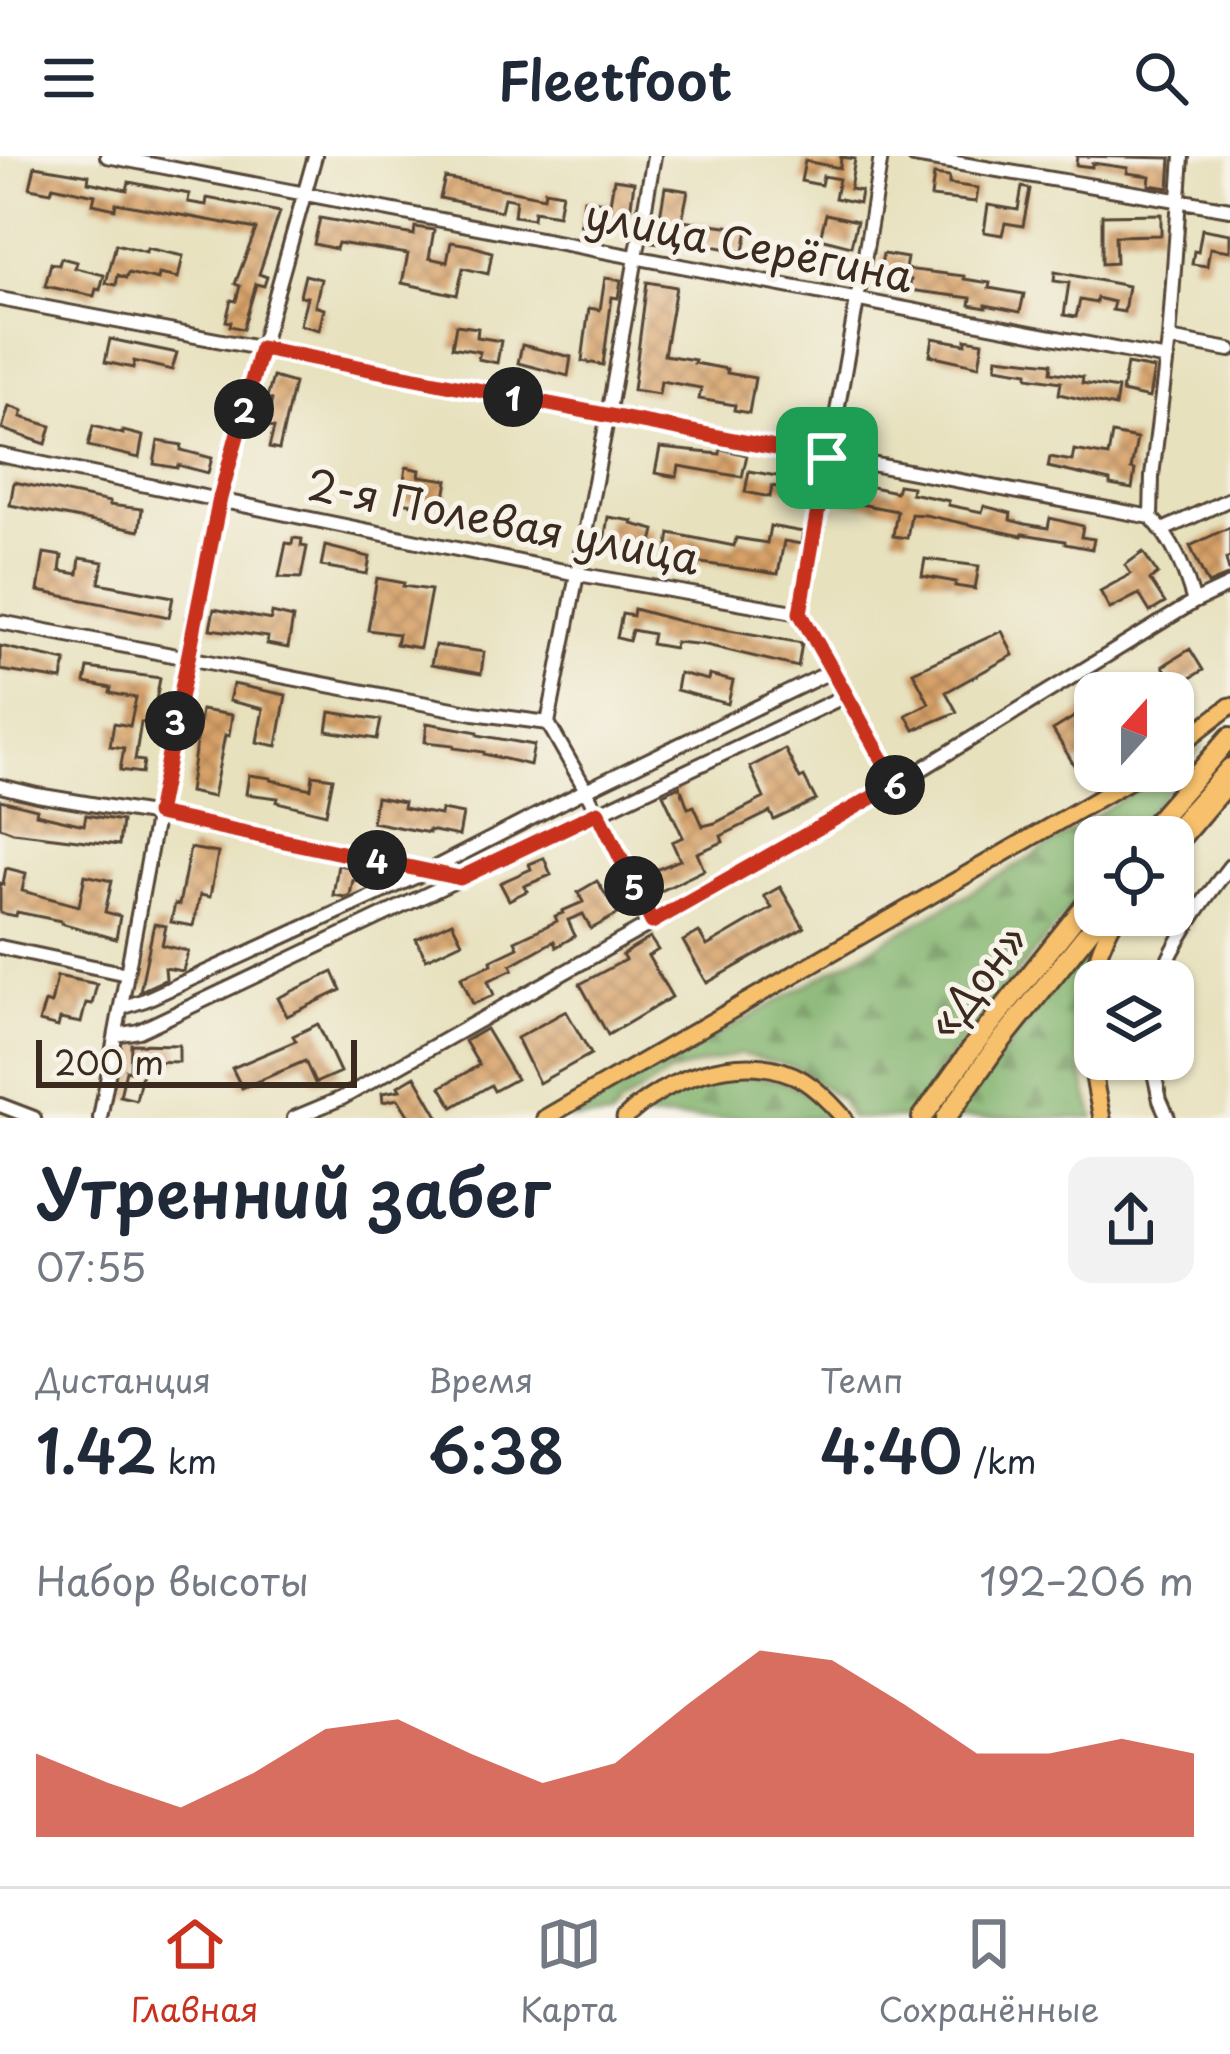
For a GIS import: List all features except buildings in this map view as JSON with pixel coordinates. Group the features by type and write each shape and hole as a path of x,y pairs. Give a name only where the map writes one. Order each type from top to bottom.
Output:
{"highway":[{"path":"1161,816 1230,737"},
{"path":"1187,816 1230,768"},
{"name":"«Дон»","path":"922,1118 1074,919"},
{"name":"«Дон»","path":"946,1118 1085,936"}],"main road":[{"path":"1194,734 1230,706"},
{"path":"1194,824 1230,782"},
{"path":"545,1118 1110,792"},
{"path":"1102,1118 1092,1068 1089,995 1095,958 1107,936"},
{"path":"625,1118 641,1102 695,1075 759,1067 793,1075 844,1118"}],"street":[{"name":"улица Серёгина","path":"107,156 1167,359"},
{"path":"100,1118 220,498 315,156"},
{"path":"652,922 548,723 654,156"},
{"path":"881,156 859,302 800,613 896,784"},
{"path":"914,156 1230,209"},
{"path":"1151,518 1182,156"},
{"path":"0,299 1151,518 1170,539 1194,602"},
{"path":"1169,339 1230,350"},
{"name":"2-я Полевая улица","path":"0,455 578,574 800,613"},
{"path":"1163,530 1230,500"},
{"path":"294,1118 343,1098 896,784 1194,602 1230,585"},
{"path":"0,622 548,723"},
{"path":"121,1008 428,871 832,671"},
{"path":"116,1035 139,1031 847,695"},
{"path":"0,786 460,878"},
{"path":"1167,960 1230,866"},
{"path":"0,947 127,974"},
{"path":"1155,1080 1168,1118"},
{"path":"0,1105 34,1118"}],"green space":[{"path":"1132,792 1166,792 1146,816 1095,816"},
{"path":"1074,830 1074,903 954,1052 910,1118 850,1118 842,1100 795,1067 740,1054 670,1073 619,1106 611,1118 571,1118"},
{"path":"1093,936 1100,936 1091,960 1075,960"},
{"path":"1074,961 1074,1080 1084,1080 1095,1118 954,1118"},
{"path":"729,1076 786,1083 831,1118 636,1118 680,1092"}],"route":[{"path":"261,348 827,458 800,613 896,784 652,922 598,812 460,878 157,814 220,498 261,348"}]}
